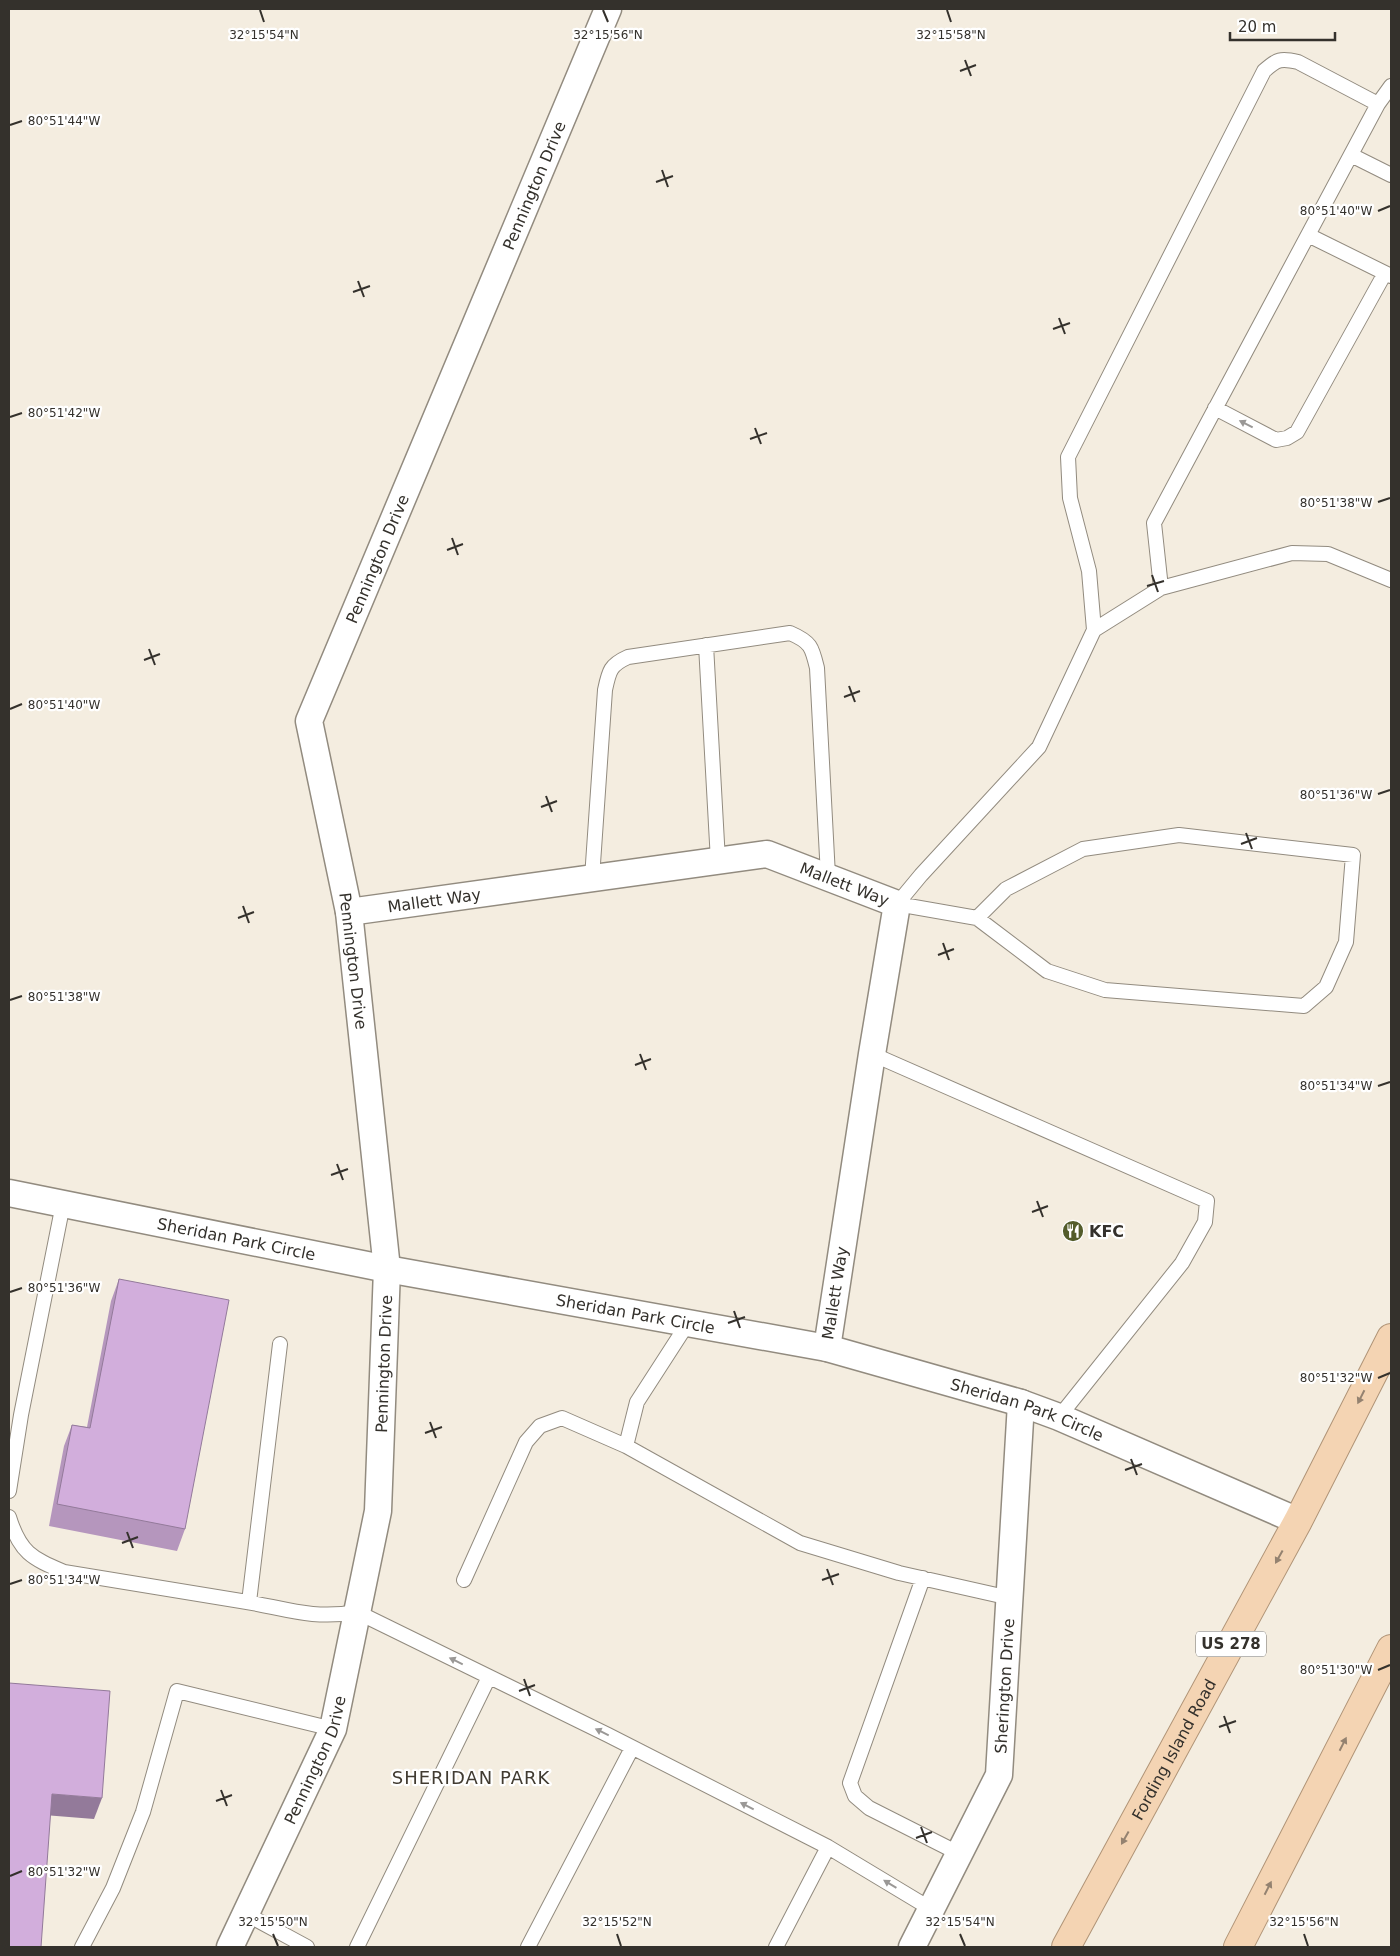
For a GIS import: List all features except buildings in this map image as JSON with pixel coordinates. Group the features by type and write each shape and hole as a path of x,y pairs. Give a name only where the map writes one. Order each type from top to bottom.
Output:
{"highway":[{"name":"Fording Island Road","path":"1066,1947 1298,1522 1391,1338"},
{"path":"1238,1947 1391,1649"}],"street":[{"name":"Pennington Drive","path":"230,1947 333,1729 378,1511 387,1268 349,912 309,721 608,9"},
{"name":"Mallett Way","path":"349,912 767,854 898,904 872,1054 827,1348"},
{"name":"Sheridan Park Circle","path":"9,1193 387,1268 827,1348 1020,1403 1059,1417 1298,1522"},
{"name":"Sherington Drive","path":"912,1947 999,1775 1020,1403"}],"lane":[{"path":"977,918 1006,889 1083,849 1179,835 1353,855 1346,942 1326,987 1304,1006 1105,990 1047,971 977,918 898,904 921,876 1039,747 1094,630 1088,571 1070,498 1068,457 1264,71 1274,62 1285,59 1298,62 1378,104"},
{"path":"1161,588 1154,523 1378,104 1391,86"},
{"path":"1351,155 1391,175"},
{"path":"1215,408 1276,440 1287,438 1297,432 1388,274 1308,234"},
{"path":"1094,630 1161,588 1292,553 1328,554 1391,580"},
{"path":"592,878 605,690 609,672 617,662 628,657 790,633 805,639 813,649 817,668 828,876"},
{"path":"706,645 718,861"},
{"path":"872,1054 1207,1201 1205,1222 1182,1263 1059,1417"},
{"path":"9,1491 21,1415 63,1204"},
{"path":"626,1446 637,1402 688,1323"},
{"path":"248,1602 280,1344"},
{"path":"464,1580 526,1442 540,1426 562,1418 626,1446 800,1544 924,1578 1010,1598"},
{"path":"9,1517 20,1545 37,1560 64,1572 248,1602 309,1615 328,1616 357,1612 828,1847 931,1909"},
{"path":"924,1578 850,1783 855,1796 869,1808 960,1854"},
{"path":"357,1947 489,1677"},
{"path":"82,1947 114,1888 143,1812 177,1692 333,1729"},
{"path":"528,1947 632,1748"},
{"path":"776,1947 828,1847"},
{"path":"246,1914 307,1947"}],"place":[{"name":"KFC","path":"1073,1231"}],"district":[{"name":"SHERIDAN PARK","path":"471,1777"}]}
